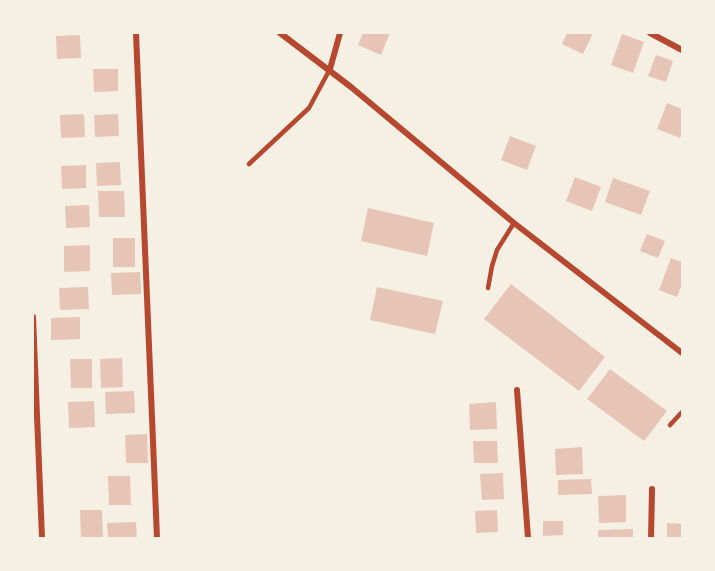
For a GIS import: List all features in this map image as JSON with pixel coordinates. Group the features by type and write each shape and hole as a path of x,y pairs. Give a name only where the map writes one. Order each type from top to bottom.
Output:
{"street":[{"path":"136,33 157,538"},
{"path":"280,33 330,69 514,223 682,353"},
{"path":"330,69 340,33"},
{"path":"650,33 682,50"},
{"path":"33,317 42,538"},
{"path":"517,390 528,538"},
{"path":"651,538 652,489"}],"lane":[{"path":"249,164 309,108 330,69"},
{"path":"488,288 497,249 514,223"},
{"path":"670,424 682,412"}],"building":[{"path":"363,33 390,33 381,55 358,45"},
{"path":"567,33 593,33 583,54 562,44"},
{"path":"622,34 644,42 633,73 611,65"},
{"path":"80,35 81,58 57,59 56,36"},
{"path":"656,55 673,61 666,82 648,76"},
{"path":"93,69 118,69 118,91 94,92"},
{"path":"667,103 682,109 680,138 657,129"},
{"path":"84,114 85,137 61,138 60,115"},
{"path":"118,114 119,136 95,137 94,115"},
{"path":"510,136 536,146 527,170 501,160"},
{"path":"120,162 121,185 97,186 96,163"},
{"path":"86,165 86,188 62,189 61,166"},
{"path":"575,177 601,187 592,211 566,201"},
{"path":"613,178 650,191 641,215 605,202"},
{"path":"98,191 124,191 125,217 99,217"},
{"path":"89,205 90,227 66,228 65,206"},
{"path":"368,208 434,223 427,256 361,241"},
{"path":"647,234 665,241 658,258 640,251"},
{"path":"113,238 135,238 135,267 113,267"},
{"path":"90,245 90,271 64,272 64,246"},
{"path":"671,258 682,262 682,284 677,297 659,290"},
{"path":"140,272 141,294 112,295 111,273"},
{"path":"511,284 605,357 579,391 484,319"},
{"path":"88,287 89,309 60,310 59,288"},
{"path":"377,287 443,301 435,334 370,320"},
{"path":"80,317 80,339 51,340 51,318"},
{"path":"122,358 123,387 101,388 100,359"},
{"path":"70,359 92,359 92,388 71,388"},
{"path":"610,369 667,411 644,441 587,399"},
{"path":"134,391 135,413 106,414 105,392"},
{"path":"94,401 95,427 69,428 68,402"},
{"path":"496,402 497,429 470,430 469,404"},
{"path":"147,434 148,463 126,463 125,435"},
{"path":"473,441 497,441 498,463 474,463"},
{"path":"582,447 583,474 556,475 555,449"},
{"path":"503,473 504,499 482,500 480,474"},
{"path":"108,476 130,476 131,505 109,505"},
{"path":"591,479 592,494 558,495 558,480"},
{"path":"626,495 626,522 599,523 598,496"},
{"path":"80,510 102,510 103,538 81,538"},
{"path":"497,510 498,532 476,533 475,511"},
{"path":"543,521 563,521 563,535 543,536"},
{"path":"136,522 137,538 108,538 107,523"},
{"path":"667,523 682,524 682,538 667,538"},
{"path":"633,529 633,538 598,538 598,530"}]}
